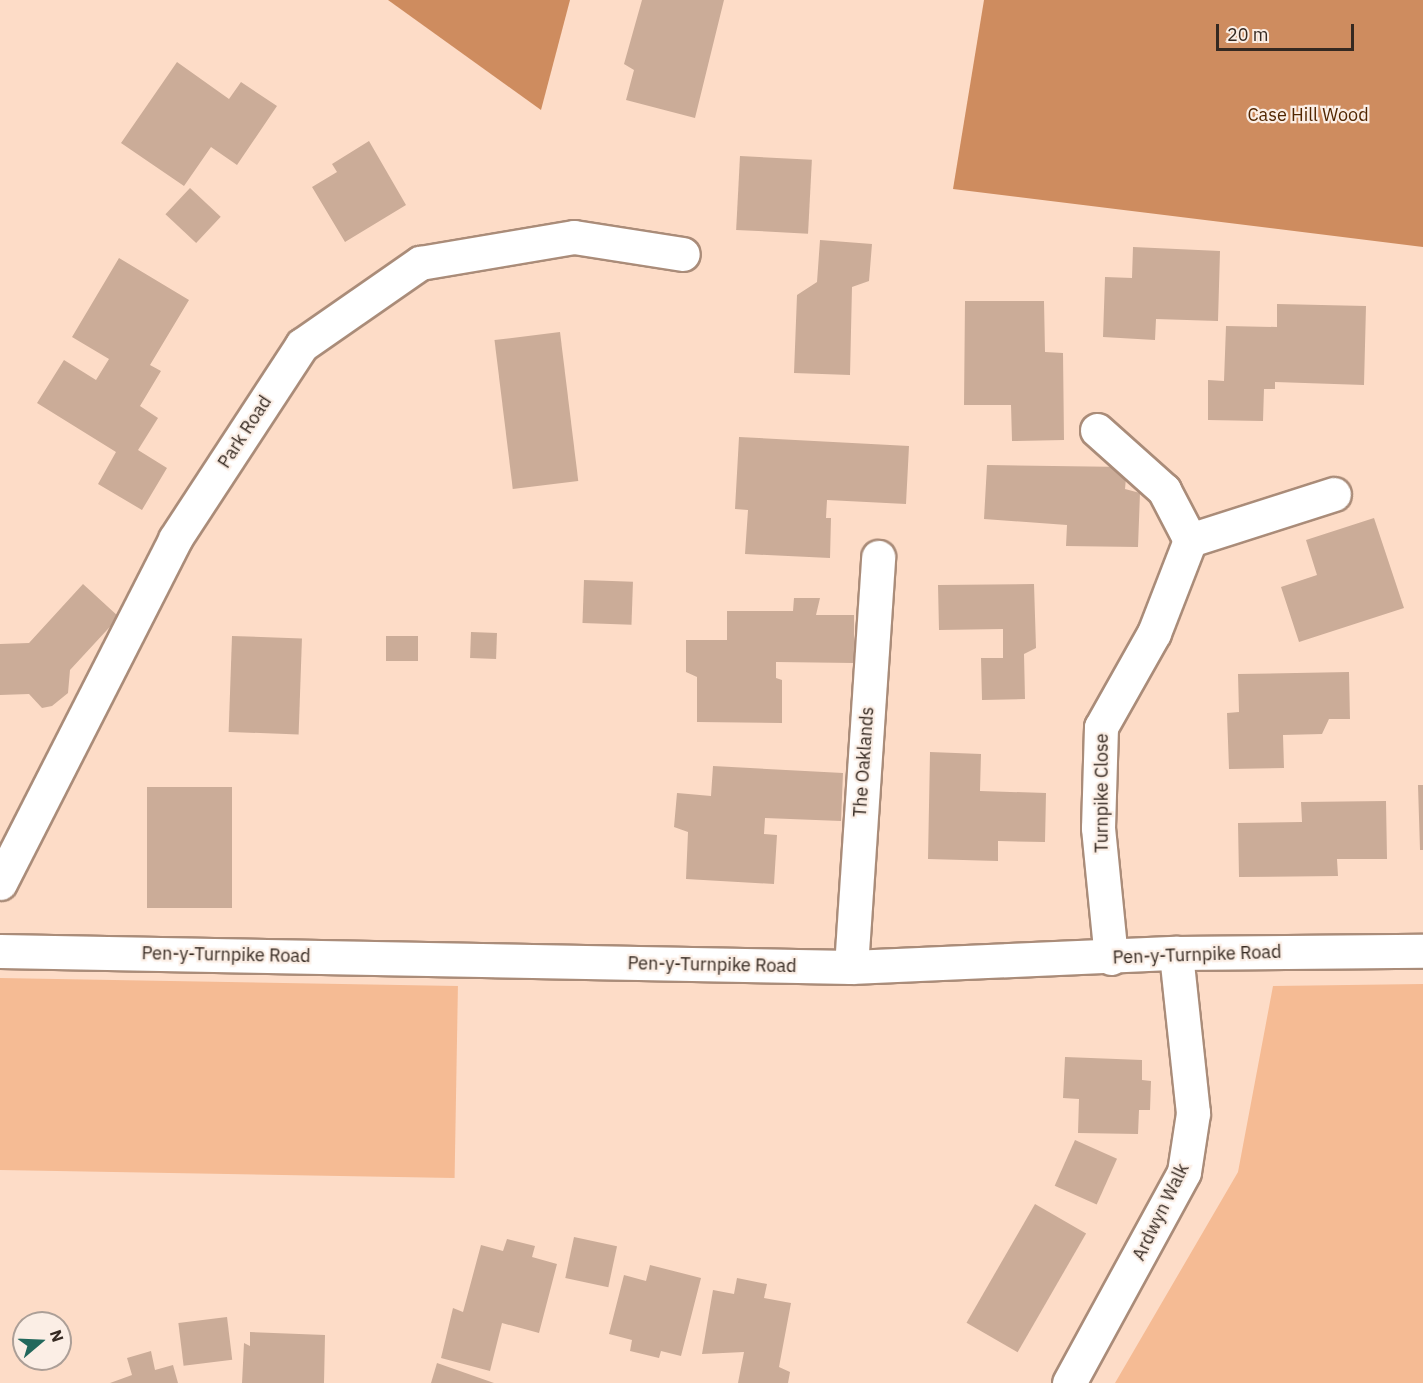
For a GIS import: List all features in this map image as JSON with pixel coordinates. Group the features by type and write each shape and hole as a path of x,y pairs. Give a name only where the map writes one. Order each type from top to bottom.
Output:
{"street":[{"name":"Park Road","path":"0,883 175,538 302,345 420,263 574,237 683,254"},
{"path":"1096,430 1164,489 1190,540 1334,494"},
{"name":"Turnpike Close","path":"1111,958 1098,828 1101,727 1154,633 1190,540"},
{"name":"The Oaklands","path":"851,968 878,557"},
{"name":"Pen-y-Turnpike Road","path":"0,951 851,968 1176,954 1423,951"},
{"name":"Ardwyn Walk","path":"1069,1383 1184,1172 1193,1113 1176,954"}],"shaded area":[{"path":"0,978 458,986 455,1178 0,1170"},
{"path":"1423,984 1423,1383 1115,1383 1238,1172 1273,986"}],"green space":[{"path":"388,0 570,0 541,110"},
{"name":"Case Hill Wood","path":"984,0 1423,0 1423,247 953,189"}],"building":[{"path":"642,0 724,0 695,118 626,100 634,70 624,64"},
{"path":"177,62 229,99 241,82 277,106 237,165 211,147 184,186 121,143"},
{"path":"369,141 406,205 345,242 312,187 337,172 332,164"},
{"path":"740,156 812,160 808,234 736,230"},
{"path":"190,188 221,217 196,243 165,214"},
{"path":"820,240 872,244 869,281 852,287 850,375 794,373 797,295 817,282"},
{"path":"1133,247 1220,251 1218,321 1156,319 1155,340 1103,337 1105,277 1132,278"},
{"path":"119,258 189,300 150,365 161,371 140,406 158,418 138,450 167,468 142,510 98,484 116,452 37,403 64,360 96,380 109,359 72,337"},
{"path":"965,301 1044,301 1045,352 1063,353 1064,440 1012,441 1011,405 964,405"},
{"path":"1277,304 1366,306 1364,385 1275,382 1275,389 1264,389 1263,421 1208,420 1208,380 1224,381 1226,326 1277,327"},
{"path":"560,332 578,481 513,489 494,340"},
{"path":"739,437 909,446 906,504 827,500 826,518 831,518 830,558 745,554 748,510 735,509"},
{"path":"987,465 1127,467 1125,489 1140,493 1138,547 1066,546 1067,525 984,519"},
{"path":"1374,518 1404,608 1299,642 1281,587 1317,575 1306,540"},
{"path":"584,580 633,582 631,625 582,623"},
{"path":"83,584 119,617 70,670 68,693 52,706 42,708 29,694 0,695 0,644 29,643"},
{"path":"1034,584 1036,648 1024,654 1025,699 982,700 981,658 1003,658 1003,629 939,630 938,585"},
{"path":"794,598 820,598 816,615 854,615 854,663 776,662 776,678 782,680 782,723 697,722 697,677 686,672 686,640 727,640 727,611 793,611"},
{"path":"471,632 497,633 496,659 470,658"},
{"path":"232,636 302,638 299,734 229,732"},
{"path":"386,636 418,636 418,661 386,661"},
{"path":"1349,672 1350,719 1329,719 1322,734 1283,735 1284,768 1229,769 1227,713 1239,712 1238,674"},
{"path":"930,752 981,754 980,791 1046,793 1045,842 998,841 998,861 928,859"},
{"path":"713,766 843,773 841,821 765,818 764,834 777,835 774,884 686,879 688,832 674,827 677,793 711,796"},
{"path":"1418,785 1423,785 1423,850 1420,850"},
{"path":"147,787 232,787 232,908 147,908"},
{"path":"1386,801 1387,859 1337,859 1338,876 1239,877 1238,823 1302,822 1301,802"},
{"path":"1065,1057 1142,1060 1142,1080 1151,1081 1150,1110 1139,1110 1138,1134 1078,1133 1079,1099 1063,1098"},
{"path":"1075,1140 1117,1159 1097,1204 1055,1186"},
{"path":"1035,1204 1086,1234 1018,1352 966,1323"},
{"path":"574,1237 617,1246 608,1287 565,1278"},
{"path":"507,1239 535,1246 532,1257 557,1264 539,1333 502,1323 490,1371 441,1358 453,1308 463,1312 481,1245 503,1251"},
{"path":"650,1265 701,1278 681,1356 661,1351 659,1358 630,1351 632,1340 609,1334 624,1275 646,1281"},
{"path":"737,1278 767,1284 764,1298 791,1303 779,1367 790,1372 788,1383 738,1383 744,1352 702,1354 713,1290 734,1294"},
{"path":"227,1317 232,1360 184,1366 178,1323"},
{"path":"250,1332 325,1335 324,1383 242,1383 244,1343 250,1346"},
{"path":"151,1351 155,1370 173,1365 178,1383 110,1383 132,1375 127,1358"},
{"path":"437,1363 494,1383 431,1383"}]}
